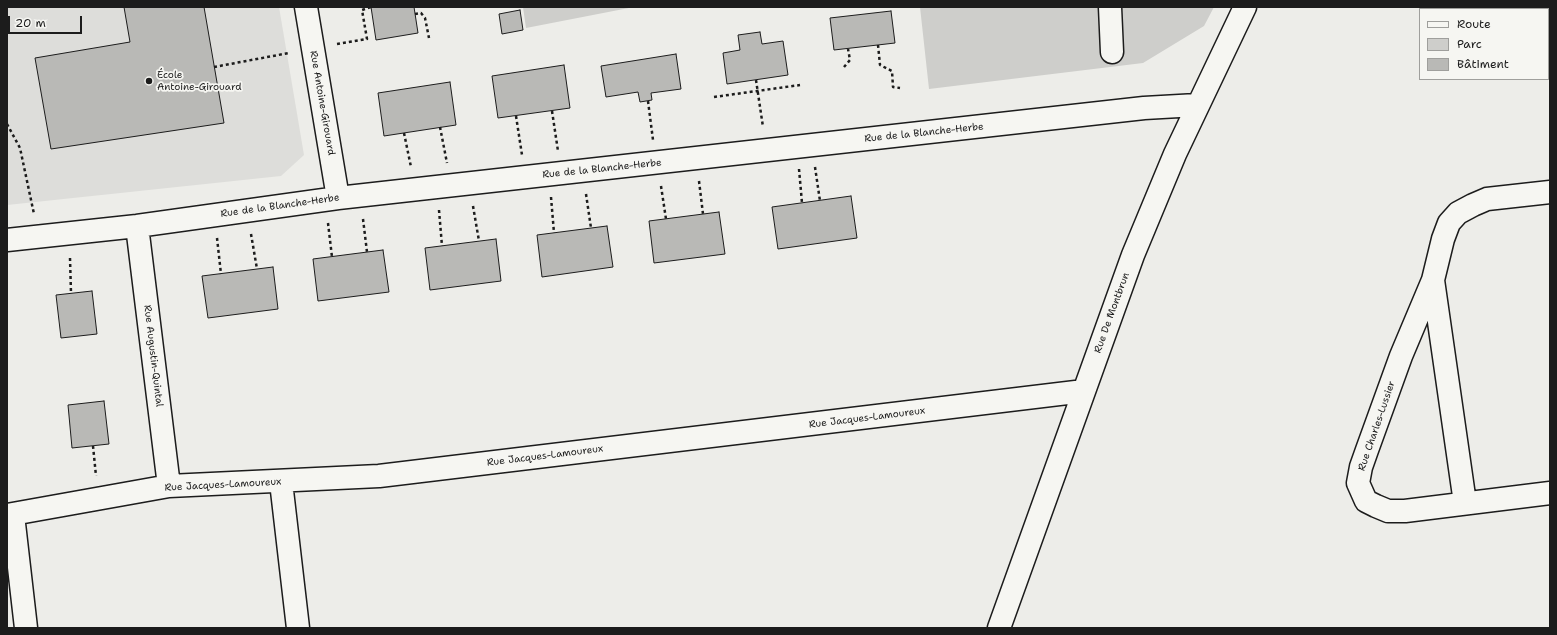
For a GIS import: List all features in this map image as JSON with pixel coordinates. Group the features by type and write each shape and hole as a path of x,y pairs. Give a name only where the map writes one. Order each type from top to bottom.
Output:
{"street":[{"name":"Rue Antoine-Girouard","path":"306,7 338,198"},
{"path":"1110,7 1112,52"},
{"name":"Rue De Montbrun","path":"999,628 1135,248 1197,104 1244,7"},
{"name":"Rue de la Blanche-Herbe","path":"7,240 137,226 338,198 1137,109 1197,104"},
{"name":"Rue Charles-Lussier","path":"1550,192 1487,199 1458,213 1449,223 1433,280 1401,356 1361,467 1358,483 1366,501 1388,511 1405,511 1550,493"},
{"name":"Rue Augustin-Quintal","path":"137,226 169,486"},
{"name":"Rue Charles-Lussier","path":"1433,280 1464,503"},
{"name":"Rue Jacques-Lamoureux","path":"10,515 169,486 281,482 379,476 1084,391"},
{"path":"281,482 298,628"},
{"path":"10,515 26,628"}],"path":[{"path":"336,44 367,39 362,10 371,7"},
{"path":"415,14 421,12 425,18 429,38"},
{"path":"878,45 880,65 892,71 894,87 900,88"},
{"path":"844,67 850,60 848,49"},
{"path":"214,67 294,52"},
{"path":"756,80 763,133"},
{"path":"714,97 800,85"},
{"path":"648,101 654,146"},
{"path":"552,111 559,157"},
{"path":"516,116 523,161"},
{"path":"7,124 20,148 35,219"},
{"path":"440,127 449,170"},
{"path":"404,133 412,174"},
{"path":"814,162 820,201"},
{"path":"798,163 802,203"},
{"path":"699,175 703,214"},
{"path":"660,180 666,219"},
{"path":"585,188 591,228"},
{"path":"550,192 554,233"},
{"path":"472,202 479,241"},
{"path":"438,206 442,246"},
{"path":"362,214 367,252"},
{"path":"328,218 332,257"},
{"path":"250,228 256,269"},
{"path":"216,232 221,274"},
{"path":"70,256 72,293"},
{"path":"93,446 97,483"}],"shaded area":[{"name":"École Antoine-Girouard","path":"7,7 279,7 304,155 281,176 7,205"}],"green space":[{"path":"523,7 634,7 526,28"},
{"path":"920,7 1214,7 1204,26 1143,63 929,89"}],"building":[{"name":"École Antoine-Girouard","path":"124,7 204,7 224,123 51,149 35,58 130,42"},
{"path":"371,7 414,7 418,33 376,40"},
{"path":"520,10 523,30 502,34 499,14"},
{"path":"891,11 895,43 834,50 830,18"},
{"path":"760,32 762,44 783,41 788,75 727,84 723,53 740,50 738,35"},
{"path":"676,54 681,89 651,93 652,100 640,102 638,92 606,97 601,66"},
{"path":"564,65 570,108 498,118 492,76"},
{"path":"450,82 456,125 384,136 378,93"},
{"path":"851,196 857,238 778,249 772,207"},
{"path":"719,212 725,254 654,263 649,221"},
{"path":"607,226 613,267 542,277 537,235"},
{"path":"496,239 501,281 430,290 425,248"},
{"path":"383,250 389,292 318,301 313,259"},
{"path":"273,267 278,309 208,318 202,276"},
{"path":"92,291 97,334 61,338 56,295"},
{"path":"104,401 109,444 72,448 68,405"}],"place":[{"name":"École Antoine-Girouard","path":"149,81"}]}
